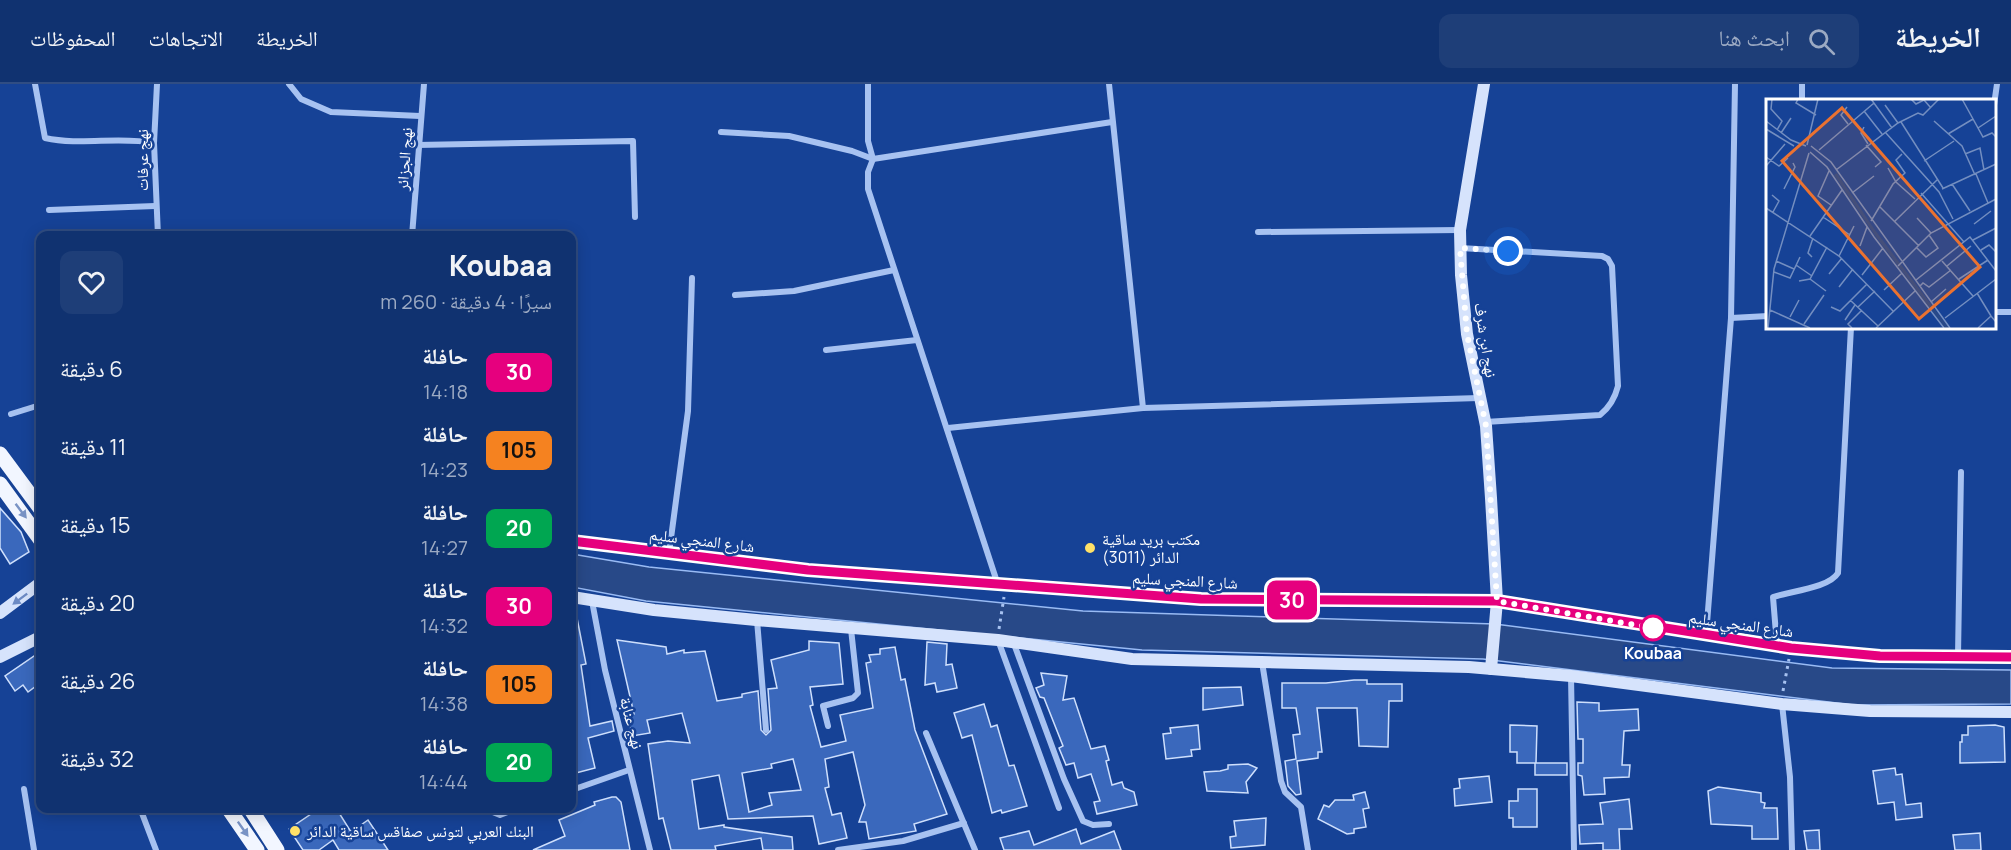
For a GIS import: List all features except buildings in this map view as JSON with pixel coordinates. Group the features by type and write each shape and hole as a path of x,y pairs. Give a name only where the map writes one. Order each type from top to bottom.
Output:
{"main road":[{"name":"نهج ابن شرف","path":"1484,84 1460,230 1460,248 1467,334 1485,422 1497,601 1491,666"},
{"path":"0,454 36,503"},
{"path":"0,484 36,534"},
{"name":"شارع المنجي سليم","path":"576,541 808,570 1201,599 1497,601 1777,647 1880,656 2011,657"},
{"path":"0,613 36,587"},
{"path":"576,598 756,620 851,629 998,638 1014,644 1132,659 1185,662 1262,661 1491,666 1870,711 2011,712"},
{"path":"0,657 36,639"},
{"path":"231,813 257,850"},
{"path":"253,813 277,850"}],"street":[{"path":"34,84 45,138 59,141 140,140 154,143"},
{"name":"نهج عرفات","path":"156,84 154,143 158,231"},
{"path":"289,84 300,99 331,112 420,116"},
{"name":"نهج الجزائر","path":"412,231 417,145 424,84"},
{"path":"868,84 868,141 873,159 868,172 868,189 998,585"},
{"path":"1109,84 1143,408"},
{"path":"1706,637 1731,318 1735,84"},
{"path":"1996,99 1997,84"},
{"path":"721,132 789,136 852,151 873,159 1112,122"},
{"path":"417,145 633,141 634,217"},
{"path":"49,210 155,206"},
{"path":"1258,232 1460,230"},
{"path":"1460,248 1602,256 1608,259 1612,266 1618,386 1616,396 1606,410 1600,415 1485,422"},
{"path":"735,295 794,291 894,270"},
{"path":"669,552 687,411 692,278"},
{"path":"1731,318 1766,316"},
{"path":"1777,647 1773,597 1794,590 1827,584 1833,581 1838,573 1851,328"},
{"path":"826,350 917,340"},
{"path":"948,428 1143,408 1479,398"},
{"path":"10,414 36,406"},
{"path":"1958,657 1961,472"},
{"name":"نهج عنابة","path":"592,601 605,670 650,850"},
{"path":"756,620 766,730"},
{"path":"828,726 823,705 853,698 858,693 851,629"},
{"path":"998,638 1059,808"},
{"path":"1014,644 1064,780 1083,821 1093,825 1109,824"},
{"path":"1262,661 1281,781 1285,792 1301,807 1308,850"},
{"path":"1571,676 1574,850"},
{"path":"1782,701 1790,777 1792,850"},
{"path":"926,734 975,850"},
{"path":"576,789 629,770"},
{"path":"24,789 34,850"},
{"path":"142,813 156,850"},
{"path":"837,850 903,841 964,823"}],"path":[{"path":"998,638 1004,601"},
{"path":"1782,701 1788,661"}],"water":[{"path":"576,555 649,567 1083,611 1495,624 1832,668 2011,670 2011,704 1853,705 1483,659 1142,650 646,601 576,588"}],"bus line":[{"name":"30","path":"576,541 808,570 1201,599 1497,601 1706,637 1791,648 1880,656 2011,657"}],"place":[{"name":"مكتب بريد ساقية الدائر (3011)","path":"1090,548"},
{"name":"Koubaa","path":"1653,628"},
{"name":"البنك العربي لتونس صفاقس ساقية الدائر","path":"295,831"}],"route":[{"path":"1508,251 1460,248 1467,334 1486,426 1497,601 1659,629 1653,628"}]}
